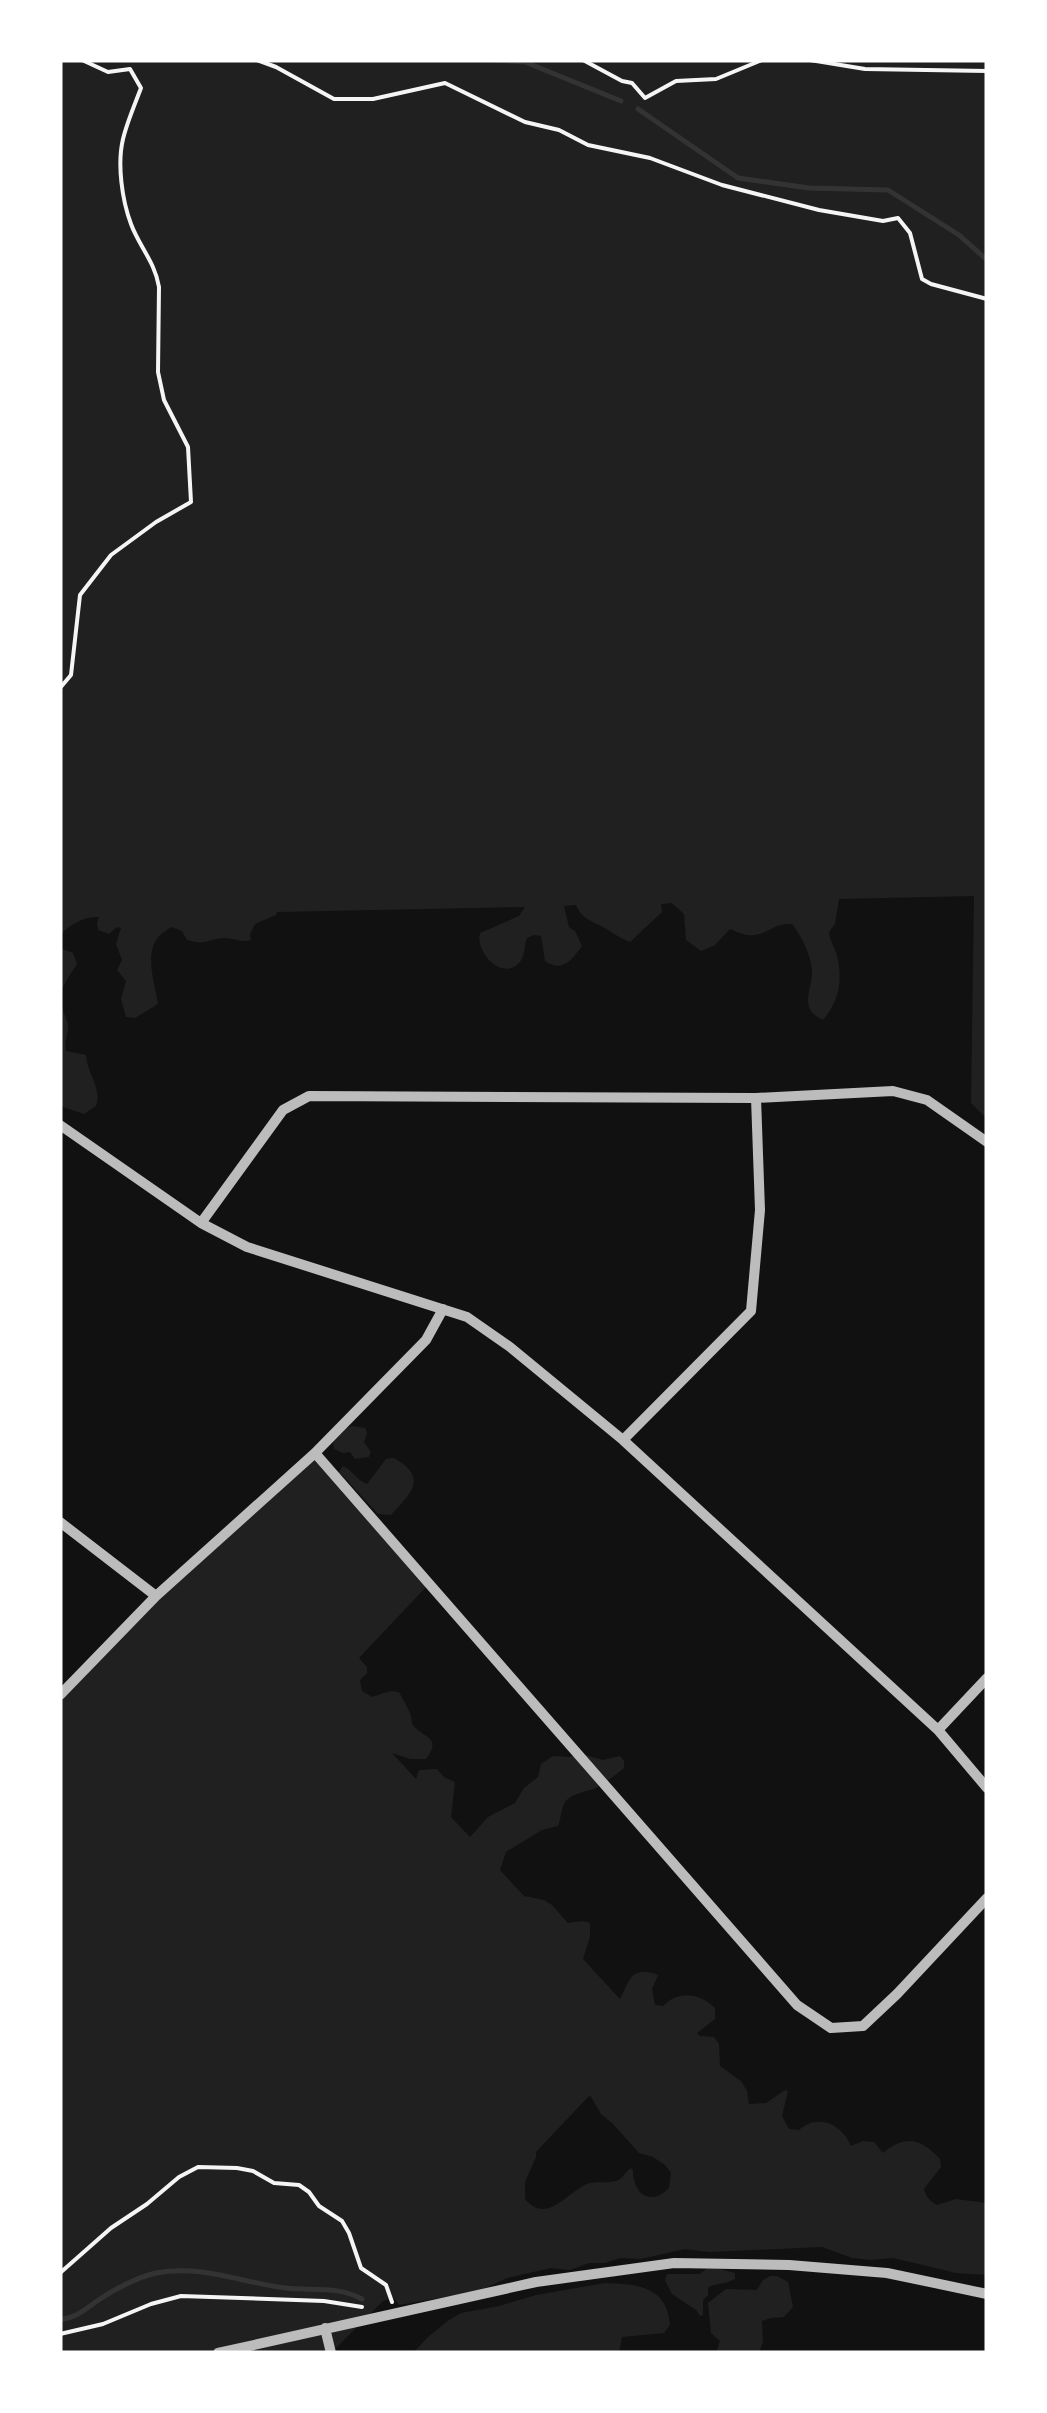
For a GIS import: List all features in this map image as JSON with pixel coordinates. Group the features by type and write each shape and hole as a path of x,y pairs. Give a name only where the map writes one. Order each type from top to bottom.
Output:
{"street":[{"path":"202,1223 283,1110 308,1096 756,1098 893,1091 927,1100 987,1142"},
{"path":"623,1440 752,1310 760,1210 756,1098"},
{"path":"60,1126 202,1223 246,1247 467,1317 510,1347 623,1440 938,1730 987,1788"},
{"path":"60,1695 156,1596 315,1453 426,1340 443,1308"},
{"path":"315,1453 796,2005 831,2028 863,2026 987,1898"},
{"path":"60,1522 156,1596"},
{"path":"938,1730 987,1678"},
{"path":"218,2353 536,2282 674,2264 789,2265 886,2274 987,2294"},
{"path":"325,2328 331,2353"}],"path":[{"path":"60,688 71,675 80,594 111,556 156,522 192,502 188,447 164,400 158,372 157,274 131,224 123,187 123,140 141,88 130,68 108,72 82,60"},
{"path":"257,60 334,99 373,99 445,82 524,122 559,130 588,145 650,158 722,185 819,210 882,221 898,218 910,233 922,279 987,299"},
{"path":"583,60 632,83 645,98 676,81 716,79 762,60"},
{"path":"810,60 866,69 987,71"},
{"path":"60,2273 110,2228 156,2198 179,2177 198,2167 236,2168 253,2171 274,2183 299,2185 318,2206 342,2221 362,2268 386,2286 396,2312"},
{"path":"60,2334 103,2324 182,2296 337,2302 370,2308"}],"shaded area":[{"path":"60,60 987,60 987,1119 971,1103 974,896 839,899 835,924 829,932 837,956 839,982 833,1006 823,1020 808,1004 811,964 792,924 758,935 730,929 715,945 701,951 686,940 684,914 672,903 661,904 662,912 630,942 586,918 576,905 564,906 569,927 582,946 574,956 557,966 545,961 541,936 534,935 527,938 520,962 506,969 486,956 480,933 519,916 525,907 277,912 255,924 251,940 247,941 224,938 194,942 172,927 155,942 152,951 158,1004 135,1018 126,1017 121,999 126,981 117,970 122,960 116,944 121,928 109,934 98,930 99,917 94,917 68,927 60,935"},
{"path":"60,948 73,953 77,964 62,996 68,1026 66,1051 86,1055 97,1093 96,1106 84,1114 63,1107 60,1097"},
{"path":"365,1428 369,1457 355,1459 350,1452 334,1449 333,1441 343,1429"},
{"path":"315,1453 428,1585 359,1658 367,1667 360,1680 362,1691 372,1697 399,1692 413,1725 432,1742 426,1759 392,1753 416,1779 419,1770 437,1769 455,1782 451,1817 470,1837 488,1817 515,1803 524,1788 538,1777 541,1764 553,1756 582,1754 603,1760 620,1756 624,1768 600,1786 568,1799 558,1826 542,1830 506,1852 500,1870 524,1896 544,1900 568,1923 590,1923 583,1959 620,1999 632,1977 649,1972 658,1975 652,1989 655,2005 663,2006 676,1997 689,1995 715,2008 715,2019 697,2033 714,2037 719,2044 720,2066 741,2081 749,2104 766,2103 785,2090 788,2091 782,2116 789,2129 799,2130 814,2122 829,2123 842,2132 851,2146 874,2142 883,2153 899,2143 913,2141 933,2152 941,2167 924,2189 930,2200 937,2205 956,2199 987,2203 987,2275 956,2273 893,2258 852,2258 822,2247 709,2252 685,2249 641,2259 589,2263 570,2270 551,2268 507,2278 479,2291 399,2305 394,2298 383,2301 331,2353 60,2353 60,1695 157,1596","holes":["590,2095 601,2114 639,2153 665,2165 671,2173 669,2188 655,2197 644,2195 636,2186 631,2168 616,2181 587,2184 549,2208 533,2206 525,2199 525,2182 536,2152"]},
{"path":"394,1458 411,1472 413,1486 391,1515 378,1514 338,1473 343,1466 367,1484 386,1459"},
{"path":"716,2268 735,2273 735,2279 708,2287 700,2316 672,2294 665,2280 667,2274 700,2274"},
{"path":"770,2276 788,2282 793,2307 784,2317 762,2321 759,2353 716,2353 720,2341 711,2333 708,2303 726,2289 757,2290"},
{"path":"605,2283 639,2286 657,2295 668,2312 670,2325 664,2333 622,2337 619,2353 413,2353 461,2313"}],"waterway":[{"path":"494,60 525,62 621,101"},
{"path":"638,109 738,178 809,188 888,190 959,235 987,260"},
{"path":"60,2320 77,2315 134,2280 172,2271 205,2272 286,2288 334,2291 362,2299"}]}
